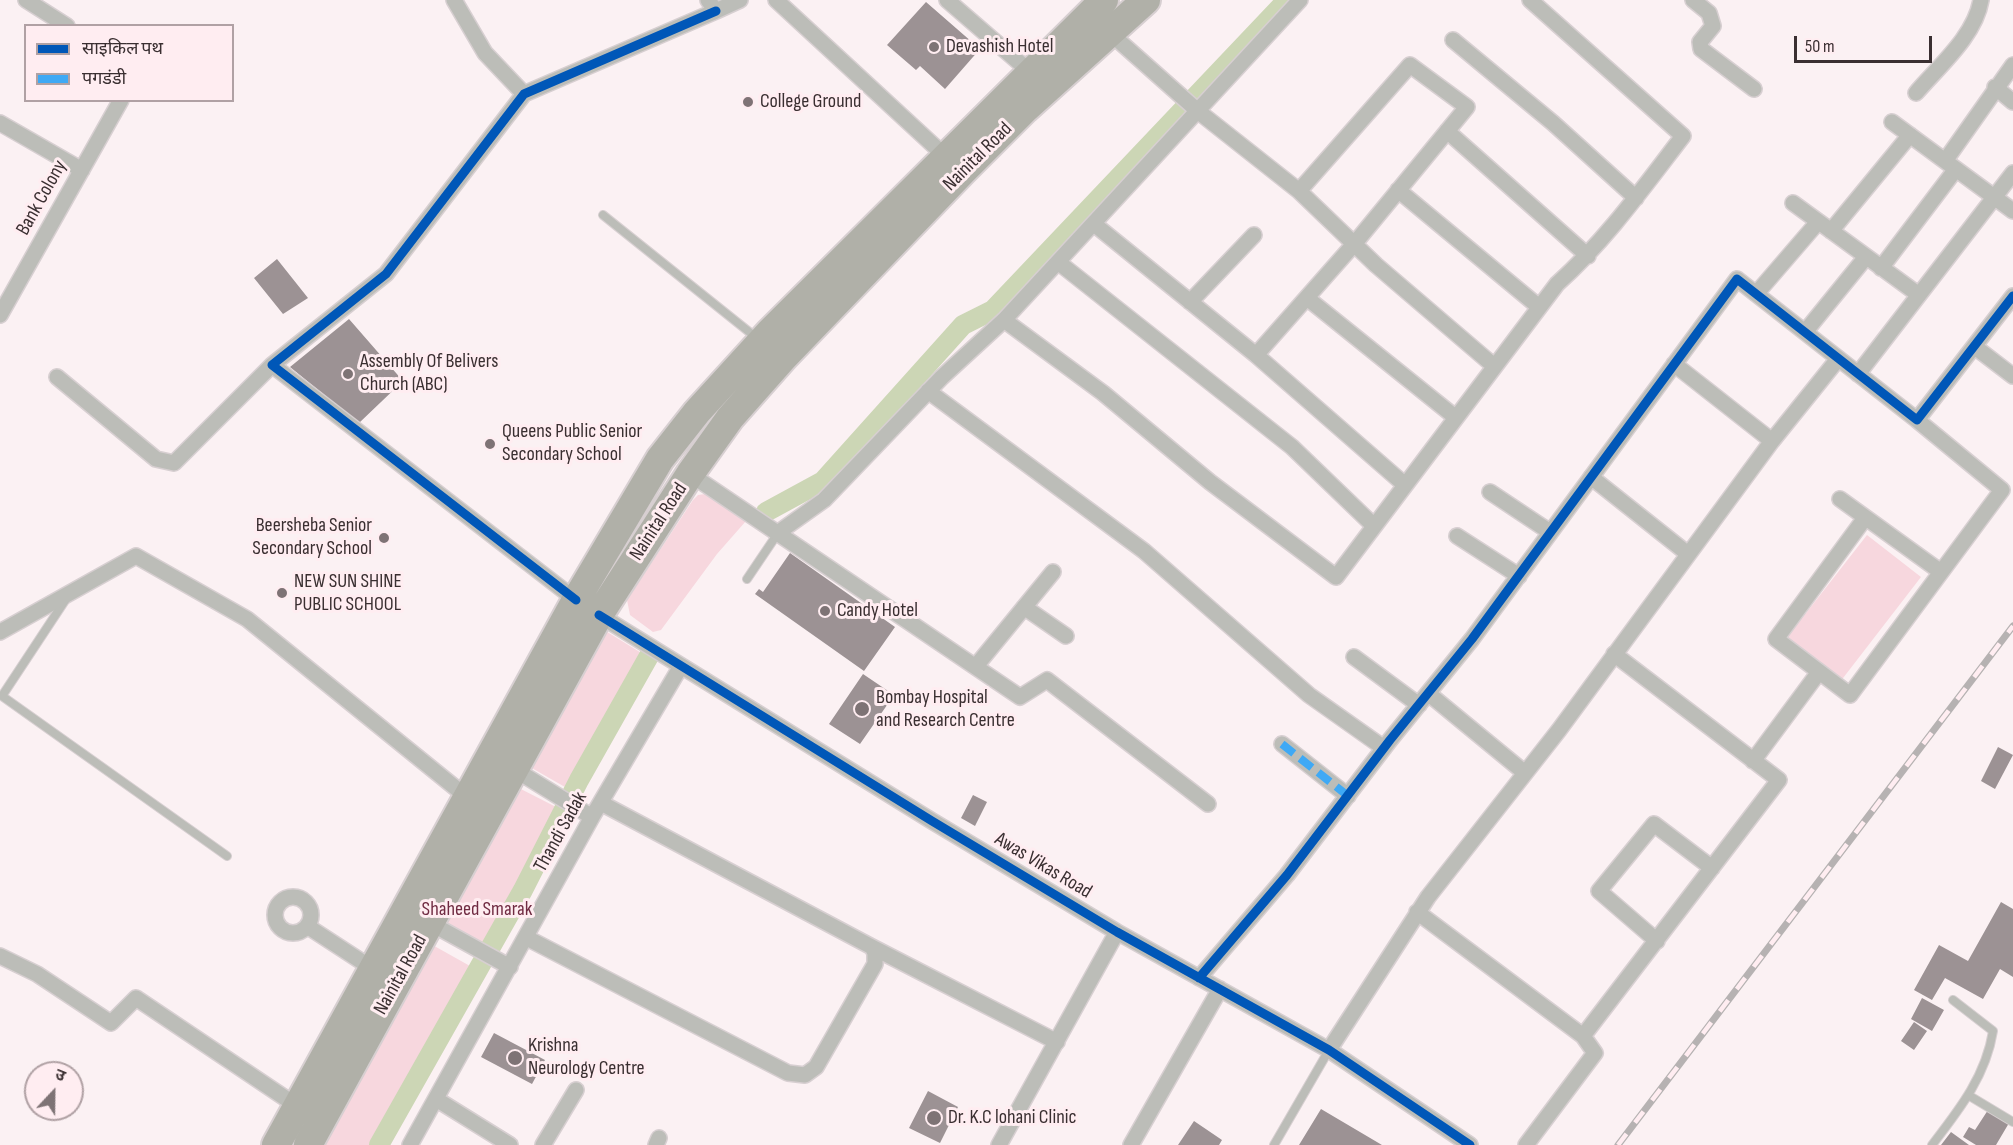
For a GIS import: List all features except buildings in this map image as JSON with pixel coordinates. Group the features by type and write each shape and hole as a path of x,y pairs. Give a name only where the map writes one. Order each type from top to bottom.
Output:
{"highway":[{"name":"Nainital Road","path":"276,1145 373,969 478,806 588,607 730,418 784,357 962,172 1025,110 1146,0"},
{"name":"Nainital Road","path":"308,1145 430,923 478,806 514,769 588,607 663,456 697,412 761,342 1096,3"},
{"path":"663,456 690,474"}],"street":[{"path":"26,0 64,24"},
{"path":"454,0 485,53 524,94"},
{"path":"57,377 156,459 174,463 272,364 386,274 524,94 712,6 740,0"},
{"path":"776,0 945,156"},
{"path":"947,0 1029,71"},
{"path":"779,532 824,500 928,391 1004,320 1094,224 1193,106 1300,0"},
{"path":"1004,320 1103,393 1210,482 1336,577 1557,284 1588,256 1683,136 1530,0"},
{"path":"1693,0 1708,13 1713,26 1700,42 1701,49 1754,89"},
{"path":"1916,93 1950,54 1978,16 1981,0"},
{"path":"1110,33 1193,106 1299,191 1494,366"},
{"path":"1454,40 1553,123 1636,198"},
{"path":"1256,356 1355,243 1467,107 1410,65 1299,191"},
{"path":"1881,268 1950,165 1995,87 2013,65"},
{"path":"1995,87 2013,102"},
{"name":"Bank Colony","path":"0,315 120,102"},
{"path":"1892,122 2013,211"},
{"path":"0,123 82,170"},
{"path":"1447,131 1588,256"},
{"path":"1831,231 1910,135"},
{"path":"1858,374 2013,172"},
{"path":"1398,190 1539,307"},
{"path":"1793,203 1919,295"},
{"path":"1756,294 1818,222"},
{"path":"1094,224 1256,356 1405,485"},
{"path":"1190,302 1254,236"},
{"path":"1805,332 1866,257"},
{"path":"1058,262 1292,447 1374,525"},
{"path":"1199,978 1287,875 1519,576 1737,279 1917,420 2002,490 1850,695 1776,639 1865,518"},
{"path":"1917,420 2013,296"},
{"path":"1307,298 1455,417"},
{"path":"1975,347 2013,376"},
{"path":"1329,1050 1417,912 1526,773 1772,441 1838,359"},
{"name":"Awas Vikas Road","path":"272,364 588,607 1117,932 1329,1050 1470,1145"},
{"path":"1674,364 1772,441"},
{"path":"928,391 1143,551 1309,695 1384,748"},
{"path":"690,474 779,532 1020,698 1047,680 1208,804"},
{"path":"1591,477 1688,554"},
{"path":"1490,492 1550,532"},
{"path":"1840,499 1941,572"},
{"path":"1457,536 1519,576"},
{"path":"0,632 136,556 247,619 478,806"},
{"path":"976,666 1053,572"},
{"path":"1024,608 1066,636"},
{"path":"1583,1036 1779,780 1614,654"},
{"path":"1354,657 1424,699 1526,773"},
{"name":"Thandi Sadak","path":"410,1145 592,818 681,666"},
{"path":"1753,760 1819,672"},
{"path":"1282,744 1347,796"},
{"path":"514,769 592,818"},
{"path":"601,803 1057,1042"},
{"path":"1657,940 1599,891 1654,824 1712,868"},
{"path":"1417,912 1583,1036 1595,1053 1526,1145"},
{"path":"430,923 510,967"},
{"path":"307,926 373,969"},
{"path":"999,1145 1117,932"},
{"path":"527,938 788,1073 805,1075 816,1067 875,964 875,953 872,947"},
{"path":"0,956 37,974 111,1023 136,998 297,1106"},
{"path":"1131,1145 1220,989"},
{"path":"543,1145 576,1090"},
{"path":"436,1099 510,1145"}],"lane":[{"path":"603,215 761,342"},
{"path":"747,579 779,532"},
{"path":"72,590 2,696 227,856"},
{"path":"1932,1145 1968,1095 1990,1055 1993,1031 1953,1000"},
{"path":"1274,1145 1329,1050"},
{"path":"1968,1095 2013,1122"}],"green space":[{"path":"705,494 746,521 717,554 661,630 653,632 630,615 627,600 693,500 698,495"},
{"path":"1867,535 1921,577 1840,682 1785,640"},
{"path":"604,630 643,654 565,787 530,767"},
{"name":"Shaheed Smarak","path":"515,786 558,808 486,946 443,921"},
{"path":"429,943 470,966 370,1145 319,1145"}],"waterway":[{"path":"766,512 823,481 963,325 993,310 1287,0"},
{"path":"379,1145 523,890 579,780 649,656"}],"railway":[{"path":"1618,1145 2013,626"}],"marked path":[{"path":"1282,744 1348,796"}],"cycle path":[{"path":"576,600 272,365 386,274 524,94 716,11"},
{"path":"1199,978 1287,875 1390,740 1472,639 1737,279 1917,420 2013,296"},
{"path":"599,615 932,821 1117,932 1329,1050 1470,1145"}],"place":[{"name":"Devashish Hotel","path":"934,47"},
{"name":"College Ground","path":"748,102"},
{"name":"Assembly Of Belivers Church (ABC)","path":"348,374"},
{"name":"Queens Public Senior Secondary School","path":"490,444"},
{"name":"Beersheba Senior Secondary School","path":"384,538"},
{"name":"NEW SUN SHINE PUBLIC SCHOOL","path":"282,593"},
{"name":"Candy Hotel","path":"825,611"},
{"name":"Bombay Hospital and Research Centre","path":"862,709"},
{"name":"Krishna Neurology Centre","path":"515,1058"},
{"name":"Dr. K.C lohani Clinic","path":"934,1118"}]}
